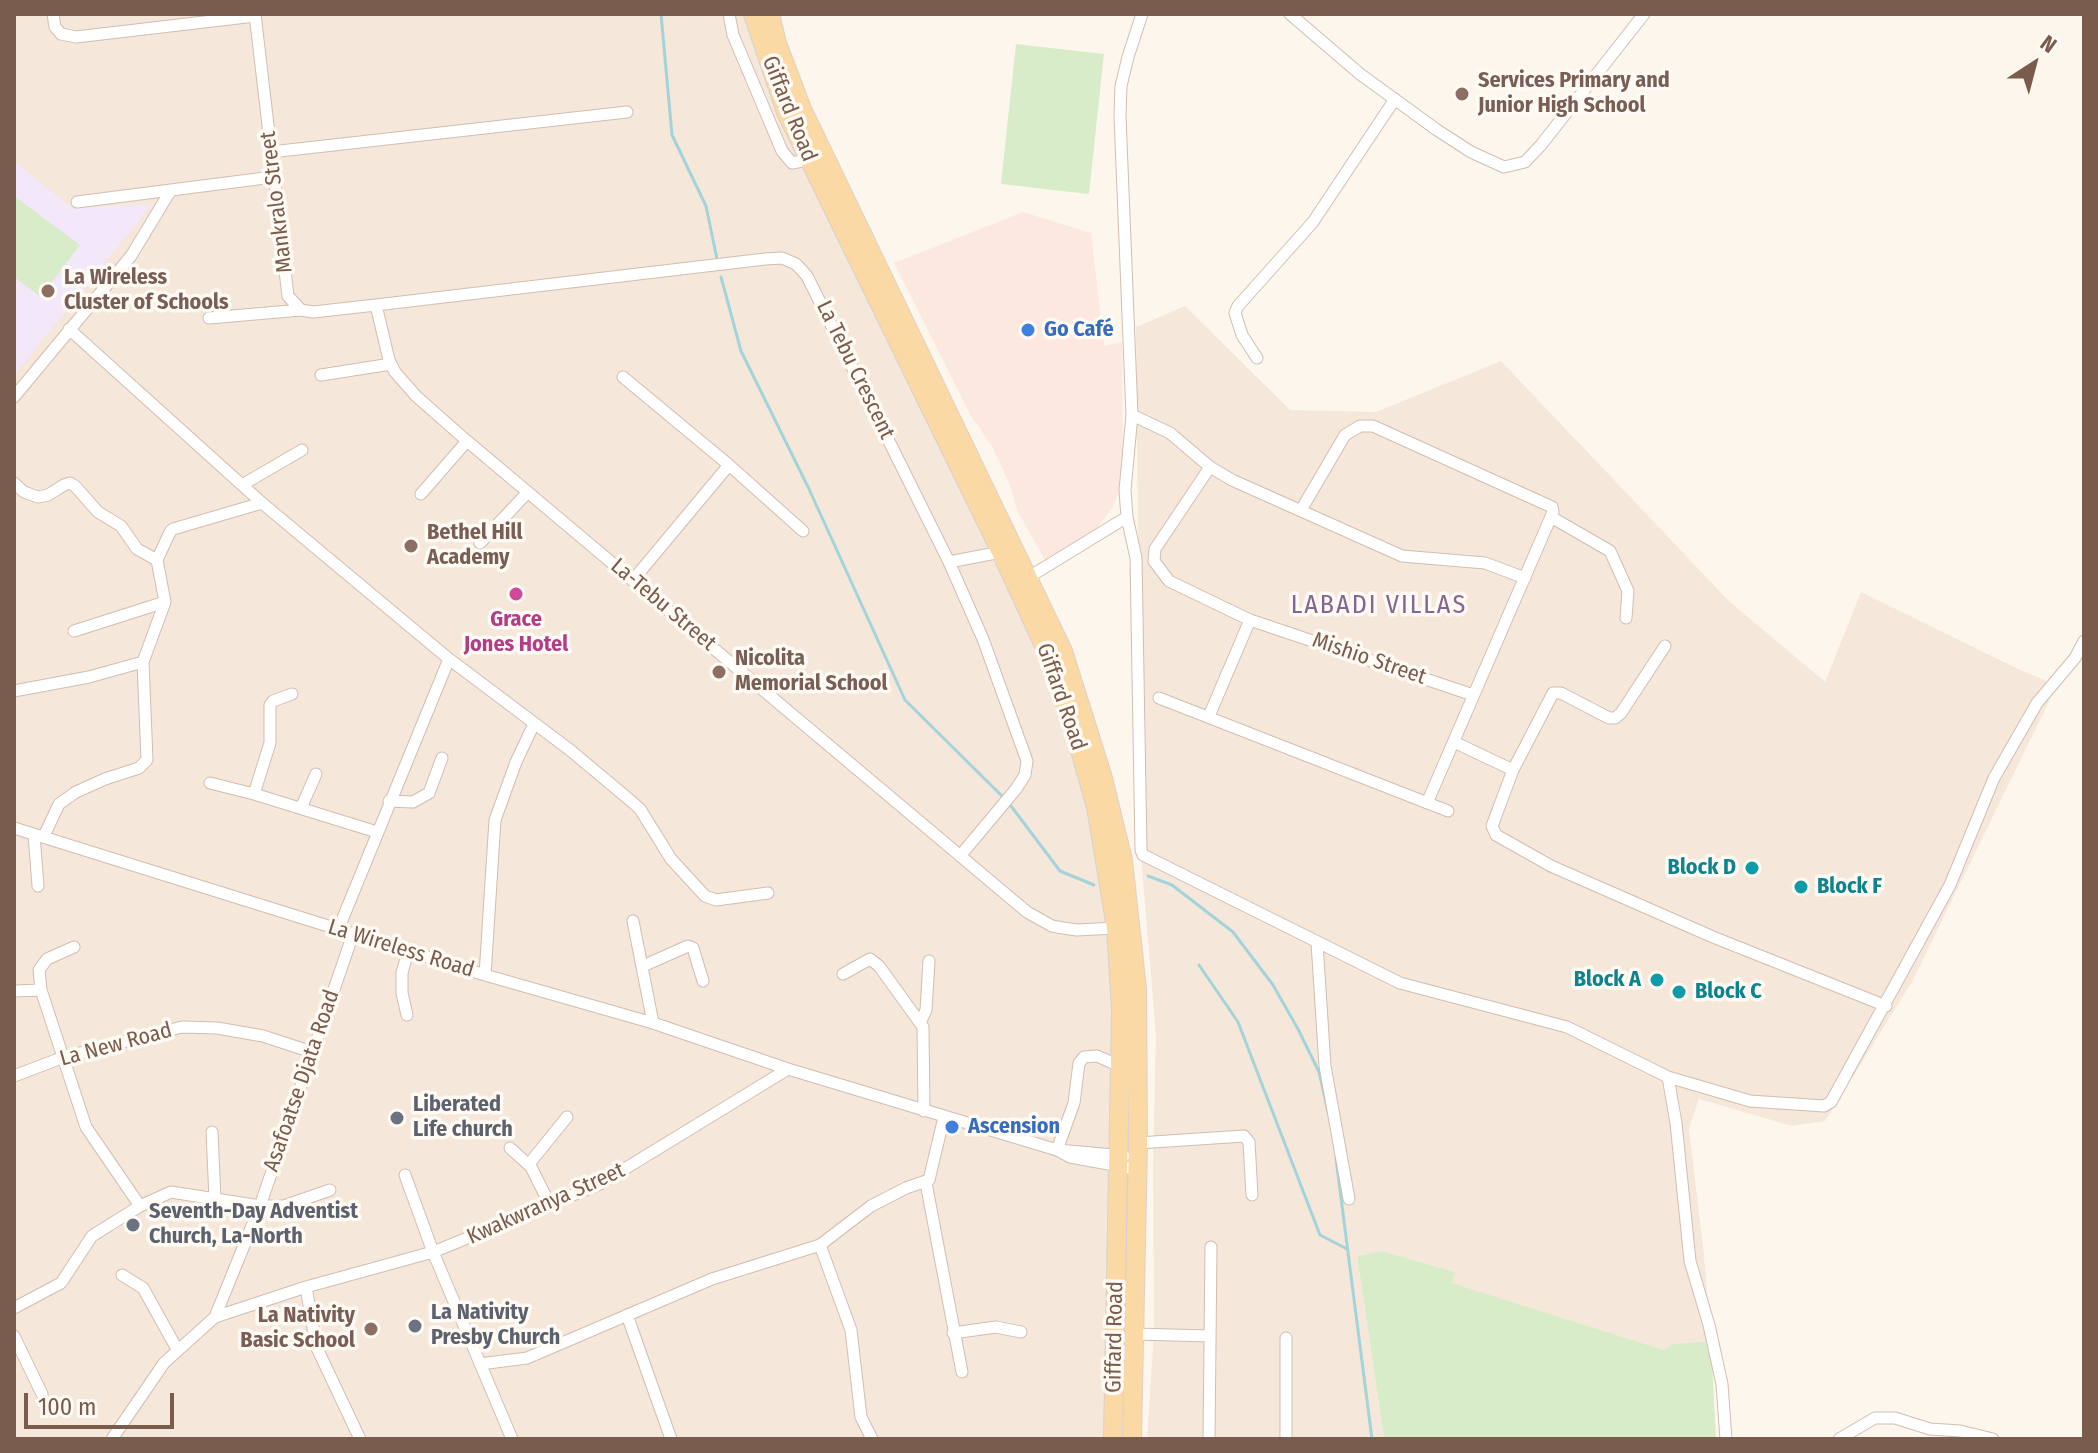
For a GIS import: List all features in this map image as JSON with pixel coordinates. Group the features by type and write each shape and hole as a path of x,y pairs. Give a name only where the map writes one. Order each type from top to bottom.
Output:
{"main road":[{"name":"Giffard Road","path":"753,14 786,112 808,160 1046,650 1073,726 1096,807 1116,928 1121,1010 1120,1066 1129,1158 1135,1334 1132,1439"},
{"name":"Giffard Road","path":"770,14 777,43 802,109 1063,651 1088,725 1123,860 1137,989 1113,1439"}],"street":[{"path":"53,14 55,27 61,34 76,37 255,15"},
{"path":"729,14 733,35 782,151 792,163 808,160"},
{"path":"1142,14 1124,71 1120,116 1132,415 1125,490 1136,558 1141,850 1151,859 1400,983 1567,1027 1668,1077 1750,1101 1824,1106 1831,1102 1886,1006 1950,885 1994,778 2037,703 2075,658 2084,641"},
{"path":"1290,14 1360,74 1471,152 1498,165 1513,167 1525,162 1541,145 1644,14"},
{"name":"Mankralo Street","path":"255,15 288,296 301,310"},
{"path":"1257,358 1242,335 1235,313 1238,306 1313,222 1395,99"},
{"path":"271,152 627,112"},
{"path":"77,202 273,177"},
{"path":"14,397 131,256 171,190"},
{"name":"La Tebu Crescent","path":"376,305 765,259 782,258 796,264 807,276 827,312 949,562 983,639 1027,761 1025,775 1016,789 960,856"},
{"path":"209,318 376,305"},
{"name":"La-Tebu Street","path":"376,305 391,364 405,384 467,441 1027,912 1052,926 1077,930 1116,928"},
{"path":"69,329 262,503 449,659 570,750 640,809 671,859 709,899 768,893"},
{"path":"321,375 391,364"},
{"path":"623,377 803,531"},
{"path":"1132,415 1170,433 1210,467 1232,480 1402,556 1485,563 1525,578"},
{"path":"1301,510 1345,435 1360,426 1373,426 1548,503 1553,512 1427,803"},
{"path":"421,494 467,441"},
{"path":"242,485 302,450"},
{"path":"633,580 729,465"},
{"name":"Mishio Street","path":"1210,467 1155,549 1154,561 1169,581 1250,620 1473,695"},
{"path":"14,483 24,492 38,497 64,485 75,486 98,512 121,526 137,549 157,560"},
{"path":"480,543 528,492"},
{"path":"38,886 39,836 59,804 76,792 139,768 147,760 143,662 165,602 157,560 173,529 262,503"},
{"path":"1029,577 1127,517"},
{"path":"1551,517 1610,551 1629,593 1626,618"},
{"path":"949,562 1001,552"},
{"path":"74,631 165,602"},
{"path":"1209,716 1250,620"},
{"path":"1665,646 1615,718 1609,718 1561,693 1553,693 1513,770 1492,826 1496,835 1551,866 1713,937 1886,1006"},
{"path":"338,930 449,659"},
{"path":"14,691 89,677 143,662"},
{"path":"254,794 270,743 270,705 292,694"},
{"path":"1159,698 1448,811"},
{"path":"485,975 495,820 534,724"},
{"path":"1454,742 1513,770"},
{"path":"389,801 413,802 429,793 442,758"},
{"path":"301,808 316,774"},
{"path":"210,783 377,832"},
{"name":"La Wireless Road","path":"14,828 485,975 653,1023 788,1069"},
{"path":"1123,860 1142,862 1151,859"},
{"path":"633,921 653,1023"},
{"name":"Asafoatse Djata Road","path":"215,1317 260,1206 353,934"},
{"path":"1317,943 1325,1066 1349,1199"},
{"path":"643,966 688,946 693,948 703,981"},
{"path":"74,947 47,959 39,970 41,990 91,1138 140,1206"},
{"path":"407,1015 402,973 408,951"},
{"path":"843,974 870,959 879,966 920,1023 925,1033 924,1111"},
{"path":"920,1023 926,1010 929,961"},
{"path":"14,991 41,990"},
{"name":"La New Road","path":"14,1076 64,1057 182,1027 232,1030 263,1036 312,1052"},
{"path":"1057,1150 1074,1103 1079,1063 1084,1057 1097,1056 1120,1066"},
{"path":"788,1069 1057,1150 1129,1158 1244,1136 1249,1142 1252,1195"},
{"name":"Kwakwranya Street","path":"112,1439 135,1402 177,1349 215,1317 306,1287 433,1252 600,1184 788,1069"},
{"path":"1668,1077 1676,1123 1690,1261 1722,1384 1726,1439"},
{"path":"529,1164 567,1117"},
{"path":"480,1364 527,1358 712,1279 820,1245 871,1206 906,1188 926,1183 931,1176 944,1117"},
{"path":"212,1132 215,1199"},
{"path":"510,1148 529,1164 550,1205"},
{"path":"405,1175 433,1252 512,1439"},
{"path":"926,1183 962,1372"},
{"path":"14,1308 59,1285 92,1236 140,1206 177,1192 260,1206 284,1206 330,1190"},
{"path":"820,1245 851,1330 861,1417 872,1439"},
{"path":"1209,1439 1211,1247"},
{"path":"122,1275 143,1288 177,1349"},
{"path":"306,1287 316,1346 360,1439"},
{"path":"627,1315 671,1439"},
{"path":"953,1333 996,1327 1021,1332"},
{"path":"1135,1334 1210,1336"},
{"path":"14,1336 42,1394"},
{"path":"1286,1338 1286,1439"},
{"path":"1839,1439 1875,1418 1895,1418 1930,1429 1960,1431 1993,1439"}],"shaded area":[{"path":"14,14 749,14 1028,624 1074,744 1108,902 1114,1053 1106,1439 14,1439"},
{"name":"La Wireless Cluster of Schools","path":"14,161 70,207 151,205 14,375"},
{"path":"1023,212 1091,233 1104,346 1122,342 1123,485 1093,534 1046,562 1017,510 1010,485 992,446 971,416 894,263"},
{"path":"1185,306 1290,410 1376,412 1501,361 1729,601 1825,682 1861,592 2057,685 1912,982 1825,1121 1792,1126 1699,1099 1689,1128 1711,1341 1672,1344 1664,1350 1451,1283 1454,1272 1382,1251 1357,1256 1384,1439 1147,1439 1154,1332 1156,1035 1141,856 1136,327"}],"green space":[{"path":"1016,44 1104,54 1089,194 1001,184"},
{"path":"14,196 80,245 41,297 14,277"},
{"path":"1382,1251 1455,1272 1452,1283 1664,1350 1672,1344 1711,1341 1716,1439 1384,1439 1357,1256"}],"waterway":[{"path":"661,14 672,135 706,206 717,259"},
{"path":"721,277 741,351 809,489 905,700 1002,796"},
{"path":"1011,806 1060,871 1094,885"},
{"path":"1148,876 1172,885 1233,932 1273,985 1298,1029 1319,1072 1328,1112"},
{"path":"1199,965 1238,1022 1320,1235 1347,1249"},
{"path":"1336,1159 1372,1439"}],"place":[{"name":"Services Primary and Junior High School","path":"1462,94"},
{"name":"La Wireless Cluster of Schools","path":"48,291"},
{"name":"Go Café","path":"1028,330"},
{"name":"Bethel Hill Academy","path":"411,546"},
{"name":"Grace Jones Hotel","path":"516,594"},
{"name":"Nicolita Memorial School","path":"719,672"},
{"name":"Block D","path":"1752,868"},
{"name":"Block F","path":"1801,887"},
{"name":"Block A","path":"1657,980"},
{"name":"Block C","path":"1679,992"},
{"name":"Liberated Life church","path":"397,1118"},
{"name":"Ascension","path":"952,1127"},
{"name":"Seventh-Day Adventist Church, La-North","path":"133,1225"},
{"name":"La Nativity Presby Church","path":"415,1326"},
{"name":"La Nativity Basic School","path":"371,1329"}],"district":[{"name":"LABADI VILLAS","path":"1379,606"}]}
